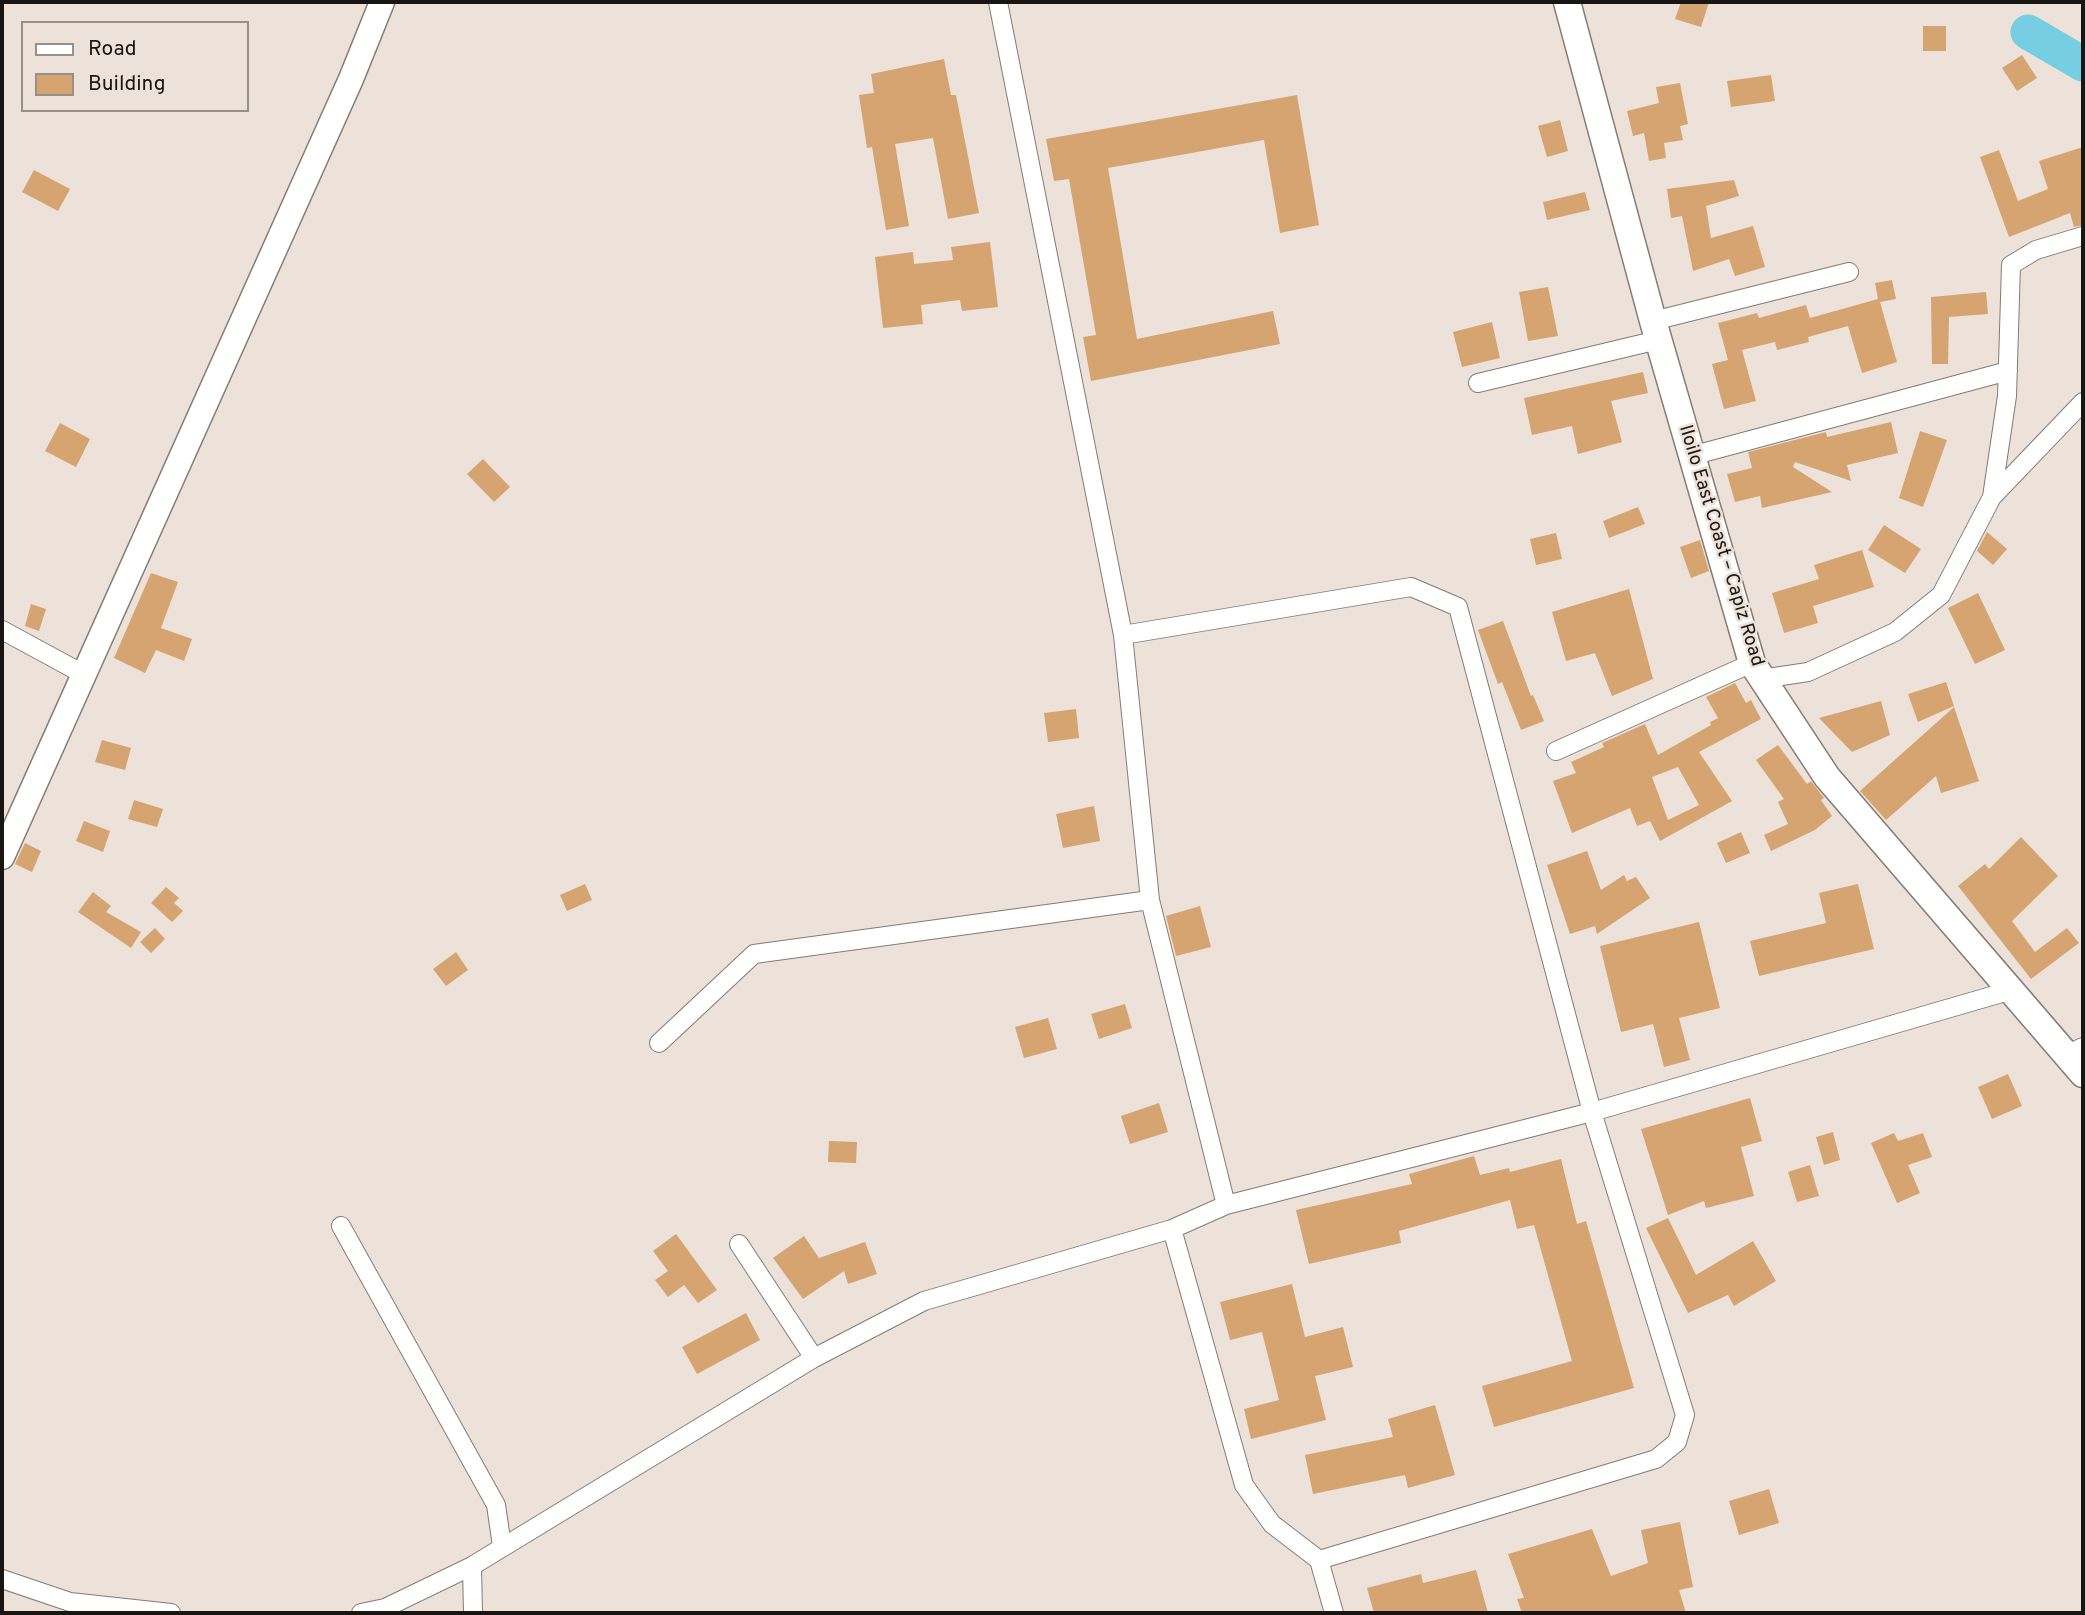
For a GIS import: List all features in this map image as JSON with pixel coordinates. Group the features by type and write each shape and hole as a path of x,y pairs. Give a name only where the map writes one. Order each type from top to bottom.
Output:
{"main road":[{"path":"2,857 351,79 382,2"},
{"name":"Iloilo East Coast – Capiz Road","path":"1567,2 1655,330 1757,671 1827,777 2012,990 2078,1058"}],"street":[{"path":"998,2 1123,635 1150,900 1226,1205"},
{"path":"1992,497 2008,371 2011,265 2036,250 2083,236"},
{"path":"1478,383 1849,272"},
{"path":"1691,456 2008,371"},
{"path":"1556,751 1757,671 1808,672 1895,632 1941,595 1992,497 2083,402"},
{"path":"1123,635 1412,587 1458,607 1592,1112 1685,1415 1677,1443 1656,1459 1319,1560"},
{"path":"2,630 85,675"},
{"path":"659,1042 754,954 1150,900"},
{"path":"360,1613 384,1608 472,1566 814,1358 923,1301 1172,1228 1226,1205 1592,1112 2012,990"},
{"path":"341,1226 496,1505 502,1546"},
{"path":"1172,1228 1244,1485 1272,1524 1319,1560 1334,1613"},
{"path":"739,1244 814,1358"},
{"path":"472,1566 473,1613"},
{"path":"2,1579 69,1608 171,1613"}],"building":[{"path":"1681,2 1709,2 1701,27 1675,19"},
{"path":"1923,26 1946,26 1946,51 1923,51"},
{"path":"2022,55 2037,78 2017,91 2002,68"},
{"path":"944,59 951,95 956,95 979,213 948,219 933,138 895,144 909,226 886,230 872,147 867,148 859,95 874,93 871,74"},
{"path":"1771,75 1775,101 1731,107 1727,81"},
{"path":"1680,83 1688,124 1680,126 1683,140 1664,143 1666,158 1649,161 1644,133 1633,136 1627,111 1659,103 1656,87"},
{"path":"1297,95 1319,225 1280,233 1264,140 1108,168 1137,339 1273,311 1280,344 1091,381 1083,337 1096,335 1069,179 1054,181 1046,139"},
{"path":"1560,120 1568,151 1547,157 1538,126"},
{"path":"2083,147 2083,225 2074,227 2070,213 2009,237 1980,157 1999,150 2018,201 2048,189 2039,161"},
{"path":"34,170 70,189 58,211 22,192"},
{"path":"1734,180 1739,196 1706,206 1711,238 1753,226 1765,267 1735,276 1729,259 1693,271 1682,216 1671,218 1667,189"},
{"path":"1585,192 1590,210 1547,220 1543,202"},
{"path":"990,242 998,307 962,311 960,300 921,305 923,324 883,328 875,257 913,252 914,264 953,260 951,247"},
{"path":"1892,280 1896,299 1880,302 1897,362 1862,373 1848,326 1808,337 1809,342 1777,350 1775,342 1742,350 1756,401 1724,409 1712,364 1728,360 1718,323 1757,313 1759,318 1806,305 1810,318 1878,299 1875,283"},
{"path":"1548,287 1558,336 1528,341 1519,292"},
{"path":"1986,292 1988,314 1949,317 1948,364 1932,364 1931,297"},
{"path":"1492,322 1500,358 1462,367 1453,332"},
{"path":"1643,372 1648,393 1611,401 1622,442 1578,454 1572,426 1532,435 1524,398"},
{"path":"1891,422 1898,453 1847,465 1851,481 1795,462 1793,467 1832,492 1762,508 1760,496 1735,502 1727,474 1752,468 1748,452 1826,432 1827,437"},
{"path":"60,423 90,439 76,467 45,451"},
{"path":"1920,431 1947,440 1923,507 1899,498"},
{"path":"483,459 510,487 494,502 467,474"},
{"path":"1638,507 1645,524 1609,538 1603,521"},
{"path":"1884,525 1921,549 1905,573 1868,550"},
{"path":"1987,532 2007,549 1993,565 1977,551"},
{"path":"1556,533 1562,559 1536,565 1530,539"},
{"path":"1700,540 1709,571 1691,578 1680,547"},
{"path":"1862,550 1874,587 1813,606 1818,623 1784,633 1772,593 1819,579 1814,565"},
{"path":"151,573 178,582 161,628 192,639 184,661 156,650 145,673 114,658"},
{"path":"1629,589 1653,679 1612,696 1595,653 1566,661 1552,612"},
{"path":"1978,593 2005,650 1975,664 1948,608"},
{"path":"31,604 46,609 39,631 25,626"},
{"path":"1503,621 1531,696 1533,695 1544,721 1521,730 1502,682 1498,684 1478,630"},
{"path":"1946,682 1954,706 1918,722 1908,694"},
{"path":"1735,683 1746,703 1751,700 1761,719 1699,752 1732,801 1660,841 1650,821 1637,826 1630,808 1572,833 1553,781 1576,773 1571,762 1604,747 1602,743 1645,724 1658,755 1711,725 1710,722 1718,718 1706,697","holes":["1678,767 1699,805 1668,820 1652,777"]},
{"path":"1881,701 1890,735 1852,752 1819,718"},
{"path":"1954,707 1979,781 1941,793 1936,776 1886,820 1860,791"},
{"path":"1076,709 1079,738 1048,742 1044,713"},
{"path":"102,740 131,748 125,770 95,762"},
{"path":"1778,745 1807,784 1811,781 1824,798 1821,800 1832,816 1815,830 1771,851 1764,835 1788,824 1778,802 1784,799 1756,760"},
{"path":"134,800 163,809 157,827 128,819"},
{"path":"1094,806 1100,841 1063,848 1056,814"},
{"path":"84,821 110,831 103,852 76,841"},
{"path":"1741,832 1750,853 1726,863 1717,843"},
{"path":"2021,837 2058,876 2012,921 2035,952 2067,928 2079,943 2031,979 1958,886 1985,864 1989,869"},
{"path":"25,843 41,851 32,872 15,864"},
{"path":"1587,851 1601,890 1624,875 1627,881 1636,877 1650,898 1597,934 1595,926 1570,934 1547,865"},
{"path":"585,884 592,900 567,911 560,895"},
{"path":"1858,884 1874,949 1759,976 1750,941 1826,923 1819,893"},
{"path":"166,887 179,898 174,903 183,911 172,922 151,903"},
{"path":"93,892 111,906 106,912 141,932 131,948 78,912"},
{"path":"1200,906 1211,947 1176,956 1166,916"},
{"path":"1699,922 1720,1008 1679,1018 1690,1060 1664,1067 1653,1024 1621,1032 1600,946"},
{"path":"155,928 165,939 151,953 140,942"},
{"path":"456,952 468,970 446,986 433,969"},
{"path":"1125,1004 1132,1028 1099,1039 1091,1014"},
{"path":"1048,1018 1057,1049 1024,1058 1015,1027"},
{"path":"2008,1074 2022,1106 1992,1119 1978,1087"},
{"path":"1750,1098 1762,1141 1741,1147 1754,1196 1706,1208 1704,1201 1668,1215 1641,1129"},
{"path":"1159,1103 1168,1132 1130,1144 1121,1116"},
{"path":"1833,1132 1840,1160 1824,1165 1816,1137"},
{"path":"1894,1133 1898,1141 1923,1133 1932,1157 1908,1165 1920,1193 1897,1203 1871,1143"},
{"path":"829,1141 857,1142 856,1163 828,1162"},
{"path":"1474,1156 1480,1175 1509,1168 1510,1172 1561,1159 1577,1224 1586,1221 1634,1388 1494,1427 1482,1386 1572,1361 1534,1225 1517,1229 1510,1200 1399,1231 1401,1243 1309,1264 1296,1210 1412,1184 1409,1174"},
{"path":"1810,1165 1819,1196 1797,1202 1788,1172"},
{"path":"1668,1218 1696,1275 1753,1241 1776,1281 1734,1306 1728,1295 1688,1313 1646,1228"},
{"path":"676,1234 717,1290 698,1303 684,1285 668,1297 655,1280 668,1271 653,1251"},
{"path":"804,1236 819,1258 865,1242 877,1274 848,1284 844,1271 803,1299 773,1258"},
{"path":"1292,1284 1305,1337 1343,1327 1353,1367 1315,1376 1326,1420 1251,1439 1244,1409 1279,1400 1262,1332 1230,1340 1220,1302"},
{"path":"746,1313 760,1340 697,1374 682,1347"},
{"path":"1435,1405 1455,1475 1408,1488 1405,1475 1313,1494 1305,1455 1393,1437 1388,1419"},
{"path":"1769,1489 1779,1523 1739,1535 1729,1501"},
{"path":"1680,1522 1693,1587 1679,1590 1686,1613 1522,1613 1517,1599 1524,1598 1508,1554 1592,1529 1611,1576 1648,1563 1641,1530"},
{"path":"1476,1570 1488,1613 1374,1613 1367,1588 1421,1574 1423,1583"}],"waterway":[{"path":"2028,32 2083,64"}]}
